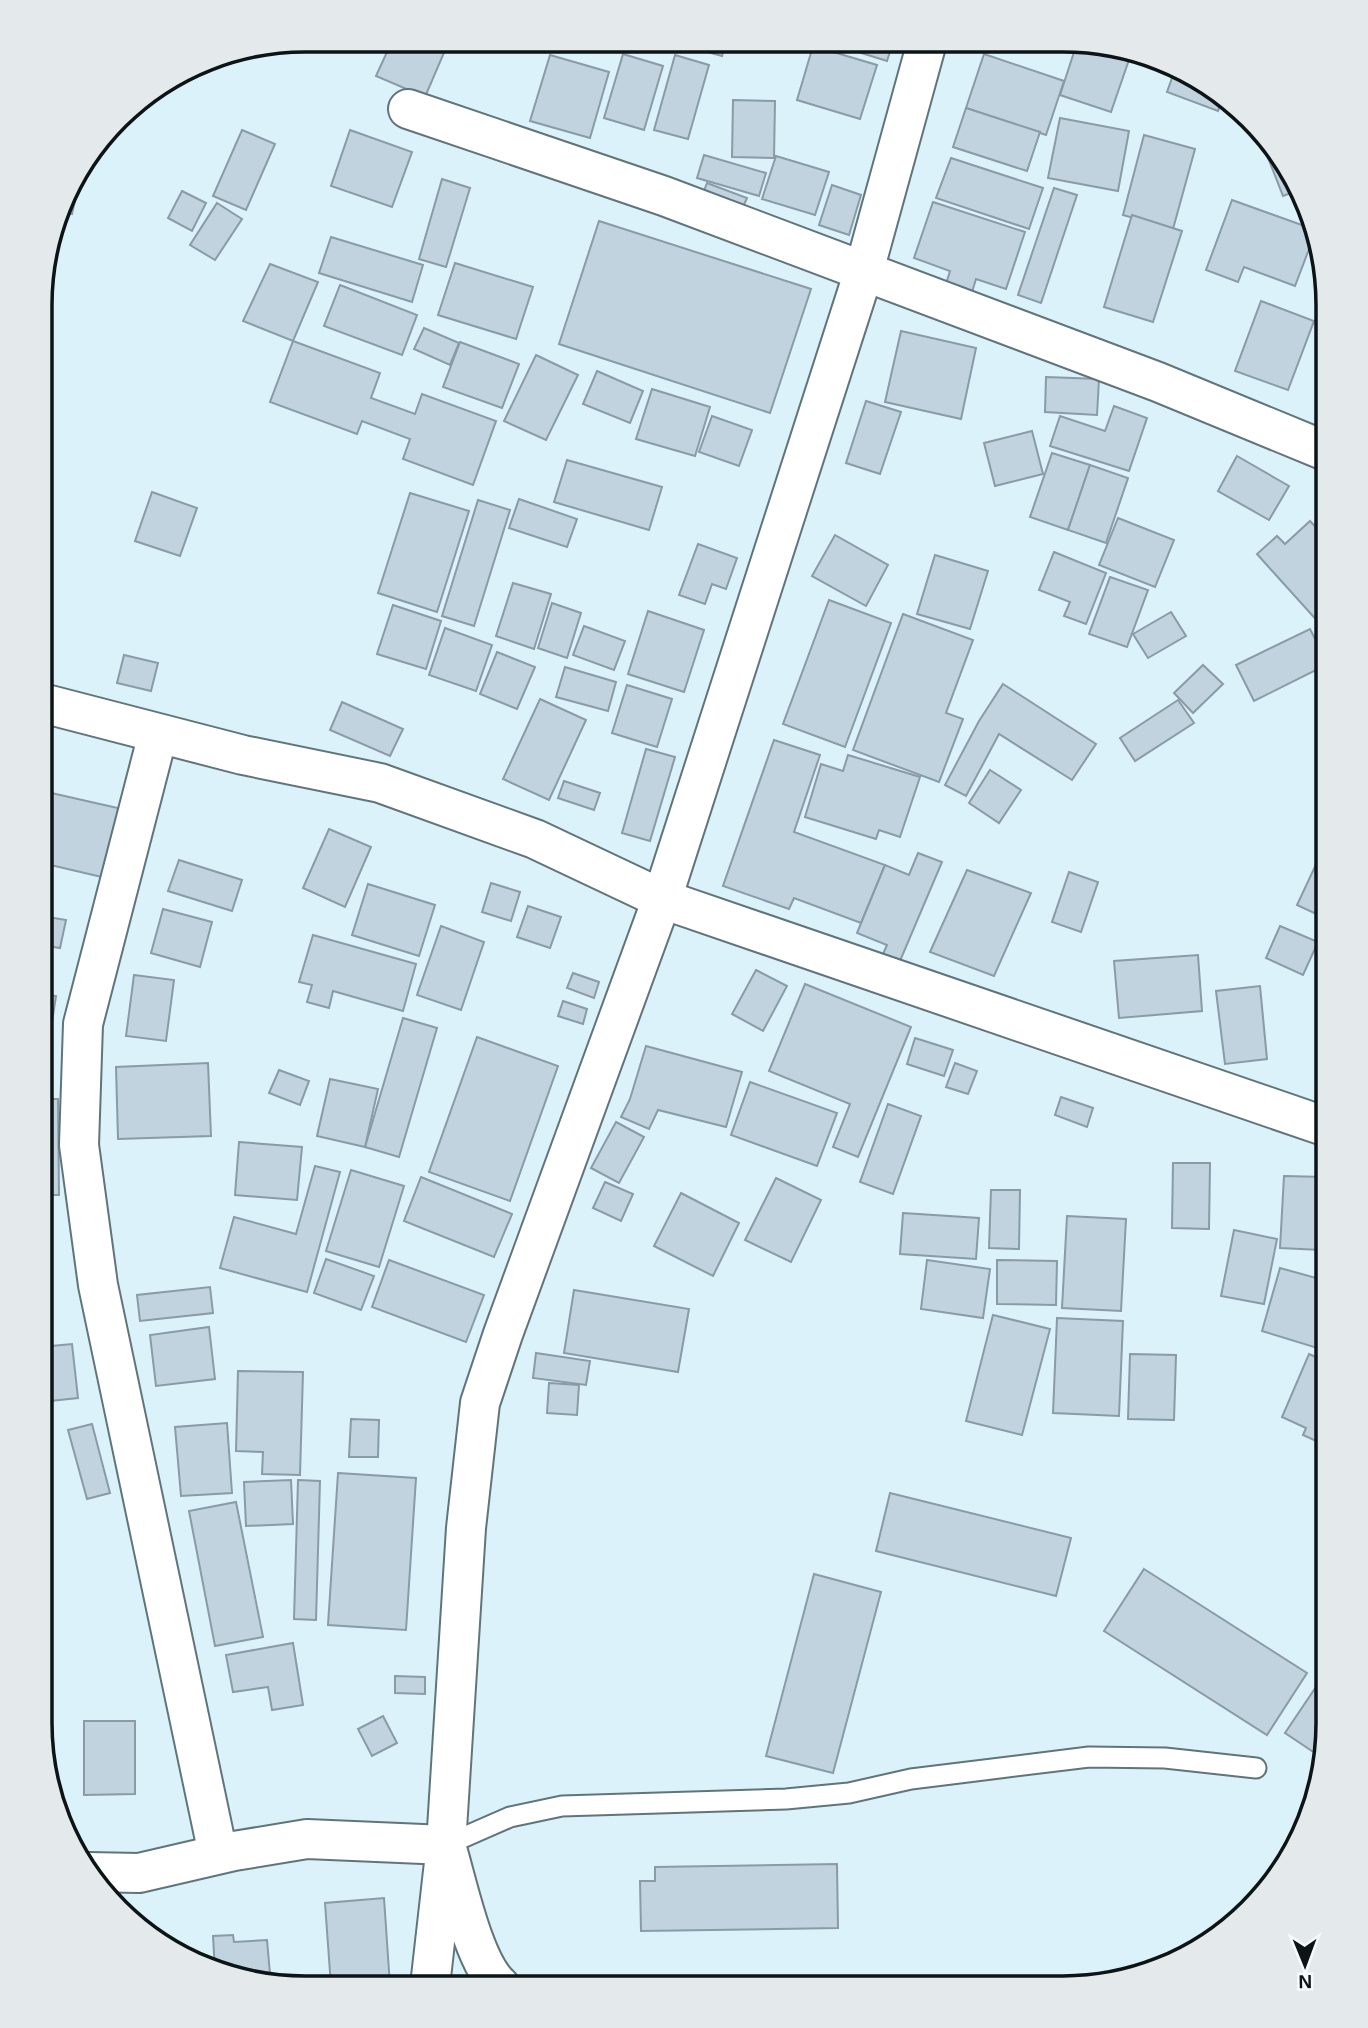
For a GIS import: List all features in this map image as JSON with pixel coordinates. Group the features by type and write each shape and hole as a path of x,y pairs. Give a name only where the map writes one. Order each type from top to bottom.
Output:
{"street":[{"path":"431,1976 446,1845 466,1528 480,1403 662,899 864,271 924,52"},
{"path":"408,109 664,196 1158,382 1316,447"},
{"path":"52,706 243,755 380,783 535,839 662,899 1316,1122"},
{"path":"158,734 83,1024 79,1145 98,1285 218,1854"},
{"path":"102,1872 139,1873 218,1854 307,1839 446,1845"},
{"path":"446,1845 474,1939 489,1976"}],"lane":[{"path":"446,1845 510,1817 562,1806 786,1799 849,1793 911,1779 1089,1757 1165,1758 1256,1768"}],"building":[{"path":"387,52 444,52 425,97 376,76"},
{"path":"707,52 723,52 722,56"},
{"path":"811,52 833,52 877,65 860,119 797,100"},
{"path":"858,52 890,52 887,61"},
{"path":"1074,53 1129,61 1111,112 1060,95"},
{"path":"623,54 663,66 644,130 604,118"},
{"path":"984,54 1064,81 1046,135 966,108"},
{"path":"550,55 609,72 590,138 530,121"},
{"path":"675,55 709,65 688,139 654,130"},
{"path":"1172,78 1219,107 1218,111 1167,92"},
{"path":"733,100 775,101 774,158 732,157"},
{"path":"966,108 1040,132 1027,171 953,147"},
{"path":"1060,118 1129,131 1118,191 1048,178"},
{"path":"242,130 275,144 246,210 213,196"},
{"path":"350,130 412,152 392,207 331,186"},
{"path":"1144,135 1195,149 1173,229 1123,215"},
{"path":"704,155 766,173 759,196 697,178"},
{"path":"776,156 829,172 815,215 762,199"},
{"path":"951,158 1043,188 1029,229 936,198"},
{"path":"1268,158 1289,194 1283,196"},
{"path":"442,179 470,188 446,267 419,259"},
{"path":"707,183 747,198 739,216 700,201"},
{"path":"832,185 861,195 849,235 819,225"},
{"path":"1054,188 1077,195 1041,303 1018,295"},
{"path":"182,191 206,203 192,231 168,218"},
{"path":"1232,200 1302,225 1309,249 1295,286 1244,267 1238,282 1206,270"},
{"path":"933,202 1025,232 1006,289 976,279 972,292 946,284 950,271 914,258"},
{"path":"217,203 242,219 215,260 190,245"},
{"path":"1132,215 1182,231 1153,322 1104,307"},
{"path":"599,221 811,289 770,413 559,344"},
{"path":"331,237 423,265 412,302 319,273"},
{"path":"455,263 533,287 516,339 438,315"},
{"path":"270,264 318,282 293,341 243,321"},
{"path":"340,285 417,315 402,355 324,326"},
{"path":"1261,301 1314,321 1288,390 1235,371"},
{"path":"424,328 459,343 450,365 414,349"},
{"path":"901,331 976,348 961,419 885,402"},
{"path":"293,341 380,373 371,398 415,414 422,394 496,421 473,485 403,459 410,439 362,421 357,434 270,402"},
{"path":"460,342 519,364 502,408 443,387"},
{"path":"536,355 578,375 546,440 504,421"},
{"path":"597,371 643,391 630,423 583,404"},
{"path":"1046,377 1099,379 1097,415 1045,412"},
{"path":"652,389 710,407 695,456 636,439"},
{"path":"866,401 901,412 880,474 846,463"},
{"path":"1114,406 1147,418 1129,471 1050,446 1060,416 1105,431"},
{"path":"712,416 752,430 739,466 699,452"},
{"path":"1032,431 1043,474 995,486 984,443"},
{"path":"1052,453 1090,465 1068,530 1030,517"},
{"path":"1237,456 1289,486 1269,520 1218,491"},
{"path":"567,460 662,487 649,530 554,502"},
{"path":"1090,465 1128,478 1106,543 1068,530"},
{"path":"152,492 197,508 180,556 135,541"},
{"path":"410,493 469,511 437,612 378,593"},
{"path":"519,499 577,519 567,547 509,528"},
{"path":"478,500 510,510 474,626 442,616"},
{"path":"1118,518 1174,540 1155,587 1099,565"},
{"path":"1310,521 1316,527 1316,619 1257,554 1277,536 1285,544"},
{"path":"835,535 888,565 866,606 812,576"},
{"path":"698,544 737,558 726,589 712,584 705,604 679,595"},
{"path":"1054,552 1106,573 1086,624 1064,616 1070,602 1039,590"},
{"path":"935,555 988,571 970,629 917,614"},
{"path":"1110,577 1148,590 1127,647 1089,634"},
{"path":"513,583 551,594 534,649 496,636"},
{"path":"829,600 891,623 845,747 783,724"},
{"path":"552,603 581,613 567,658 538,648"},
{"path":"393,605 441,621 426,669 377,654"},
{"path":"648,611 704,630 684,692 628,674"},
{"path":"1171,612 1186,636 1148,658 1133,634"},
{"path":"903,614 973,640 946,713 963,719 939,782 853,750"},
{"path":"584,626 625,641 614,670 573,655"},
{"path":"445,628 492,645 476,691 429,675"},
{"path":"1310,629 1316,641 1316,670 1254,701 1236,665"},
{"path":"497,652 535,667 517,709 480,694"},
{"path":"124,655 158,663 151,691 117,683"},
{"path":"1203,665 1223,684 1193,713 1174,693"},
{"path":"565,667 616,682 608,711 556,697"},
{"path":"1003,684 1096,744 1072,780 999,734 966,796 945,785 979,721"},
{"path":"627,685 672,699 657,747 612,733"},
{"path":"540,699 586,720 549,800 503,779"},
{"path":"1178,700 1194,723 1135,761 1120,738"},
{"path":"342,702 403,729 390,756 330,730"},
{"path":"774,740 820,755 794,832 885,865 861,923 794,898 789,909 723,886"},
{"path":"646,749 675,757 650,841 622,833"},
{"path":"848,755 920,777 900,837 879,830 876,839 805,817 821,764 843,771"},
{"path":"990,770 1021,790 999,823 969,803"},
{"path":"564,781 600,793 594,810 558,798"},
{"path":"52,793 122,809 106,878 52,865"},
{"path":"329,829 371,847 345,907 303,888"},
{"path":"918,853 942,862 900,961 883,954 887,945 857,933 885,865 909,875"},
{"path":"179,860 242,880 232,911 168,891"},
{"path":"1316,864 1316,914 1297,905"},
{"path":"967,870 1031,893 994,976 930,952"},
{"path":"1069,872 1098,882 1081,932 1052,922"},
{"path":"491,883 520,892 511,921 482,912"},
{"path":"368,884 435,905 419,956 352,935"},
{"path":"528,906 561,917 550,948 517,937"},
{"path":"163,909 212,922 200,967 151,953"},
{"path":"52,918 66,920 60,948 52,947"},
{"path":"441,926 484,942 461,1010 417,995"},
{"path":"1280,926 1316,941 1303,975 1266,958"},
{"path":"313,935 416,964 403,1011 333,991 329,1008 307,1002 312,985 299,982"},
{"path":"1198,955 1202,1011 1119,1018 1114,961"},
{"path":"756,970 787,986 763,1031 732,1014"},
{"path":"573,973 599,982 594,998 567,988"},
{"path":"134,975 174,980 166,1041 126,1036"},
{"path":"805,984 911,1027 858,1157 833,1147 850,1104 769,1071"},
{"path":"1260,986 1267,1059 1225,1064 1216,991"},
{"path":"52,995 56,996 52,1022"},
{"path":"563,1001 587,1009 583,1024 558,1016"},
{"path":"403,1018 437,1028 399,1157 365,1147"},
{"path":"477,1037 558,1066 510,1201 429,1172"},
{"path":"915,1038 953,1050 944,1076 907,1064"},
{"path":"646,1046 742,1072 726,1127 658,1110 649,1129 621,1117 630,1099"},
{"path":"208,1063 211,1136 118,1139 116,1067"},
{"path":"955,1063 977,1071 968,1094 946,1087"},
{"path":"279,1070 309,1081 300,1105 269,1093"},
{"path":"330,1079 378,1089 365,1147 317,1136"},
{"path":"750,1082 837,1113 817,1166 731,1135"},
{"path":"1061,1097 1093,1108 1087,1127 1055,1115"},
{"path":"52,1099 58,1099 59,1195 52,1195"},
{"path":"888,1104 921,1116 893,1194 860,1182"},
{"path":"616,1122 644,1137 619,1183 591,1168"},
{"path":"239,1142 302,1147 297,1200 235,1195"},
{"path":"1173,1163 1210,1163 1209,1229 1172,1228"},
{"path":"315,1166 340,1172 307,1292 220,1268 234,1217 296,1234"},
{"path":"351,1170 404,1186 379,1267 326,1251"},
{"path":"1284,1176 1316,1177 1316,1250 1280,1248"},
{"path":"421,1177 512,1214 494,1257 404,1221"},
{"path":"776,1178 821,1200 791,1262 745,1240"},
{"path":"605,1182 633,1194 621,1221 593,1208"},
{"path":"991,1190 1020,1190 1019,1249 989,1248"},
{"path":"681,1193 739,1223 713,1276 654,1246"},
{"path":"903,1213 979,1218 976,1259 900,1254"},
{"path":"1067,1216 1126,1219 1121,1311 1062,1308"},
{"path":"1234,1230 1277,1239 1264,1304 1221,1296"},
{"path":"326,1259 374,1276 361,1310 314,1293"},
{"path":"389,1260 484,1295 466,1342 372,1307"},
{"path":"927,1260 990,1269 983,1318 921,1309"},
{"path":"997,1260 1057,1261 1056,1305 997,1304"},
{"path":"1280,1268 1316,1278 1316,1348 1262,1331"},
{"path":"210,1287 213,1313 140,1321 137,1295"},
{"path":"574,1290 689,1309 678,1372 564,1353"},
{"path":"993,1315 1050,1329 1022,1435 966,1421"},
{"path":"1057,1318 1123,1321 1119,1416 1053,1413"},
{"path":"209,1327 215,1379 156,1386 150,1335"},
{"path":"72,1344 78,1398 52,1401 52,1346"},
{"path":"536,1353 590,1361 586,1385 533,1378"},
{"path":"1130,1354 1176,1355 1174,1420 1128,1419"},
{"path":"1309,1354 1316,1357 1316,1441 1303,1435 1306,1428 1282,1417"},
{"path":"238,1371 303,1372 300,1475 262,1474 263,1452 236,1451"},
{"path":"549,1383 579,1385 577,1415 547,1413"},
{"path":"351,1419 379,1420 378,1457 349,1457"},
{"path":"227,1423 232,1493 181,1496 175,1427"},
{"path":"92,1424 110,1493 87,1499 68,1430"},
{"path":"338,1473 416,1478 406,1630 328,1625"},
{"path":"291,1480 293,1524 246,1526 244,1482"},
{"path":"298,1480 320,1481 316,1620 294,1619"},
{"path":"890,1493 1071,1538 1056,1596 876,1551"},
{"path":"236,1502 263,1637 215,1646 189,1511"},
{"path":"1144,1569 1307,1673 1267,1735 1104,1631"},
{"path":"814,1574 881,1592 833,1773 766,1756"},
{"path":"293,1643 303,1705 272,1710 268,1687 233,1692 226,1655"},
{"path":"395,1676 425,1677 425,1694 395,1693"},
{"path":"1316,1687 1313,1752 1285,1733"},
{"path":"383,1716 397,1743 372,1756 358,1729"},
{"path":"84,1721 135,1721 135,1794 84,1795"},
{"path":"837,1864 838,1928 641,1931 640,1881 655,1881 655,1867"},
{"path":"384,1898 389,1976 330,1976 325,1903"},
{"path":"233,1935 234,1942 267,1940 270,1973 214,1958 213,1936"}]}
